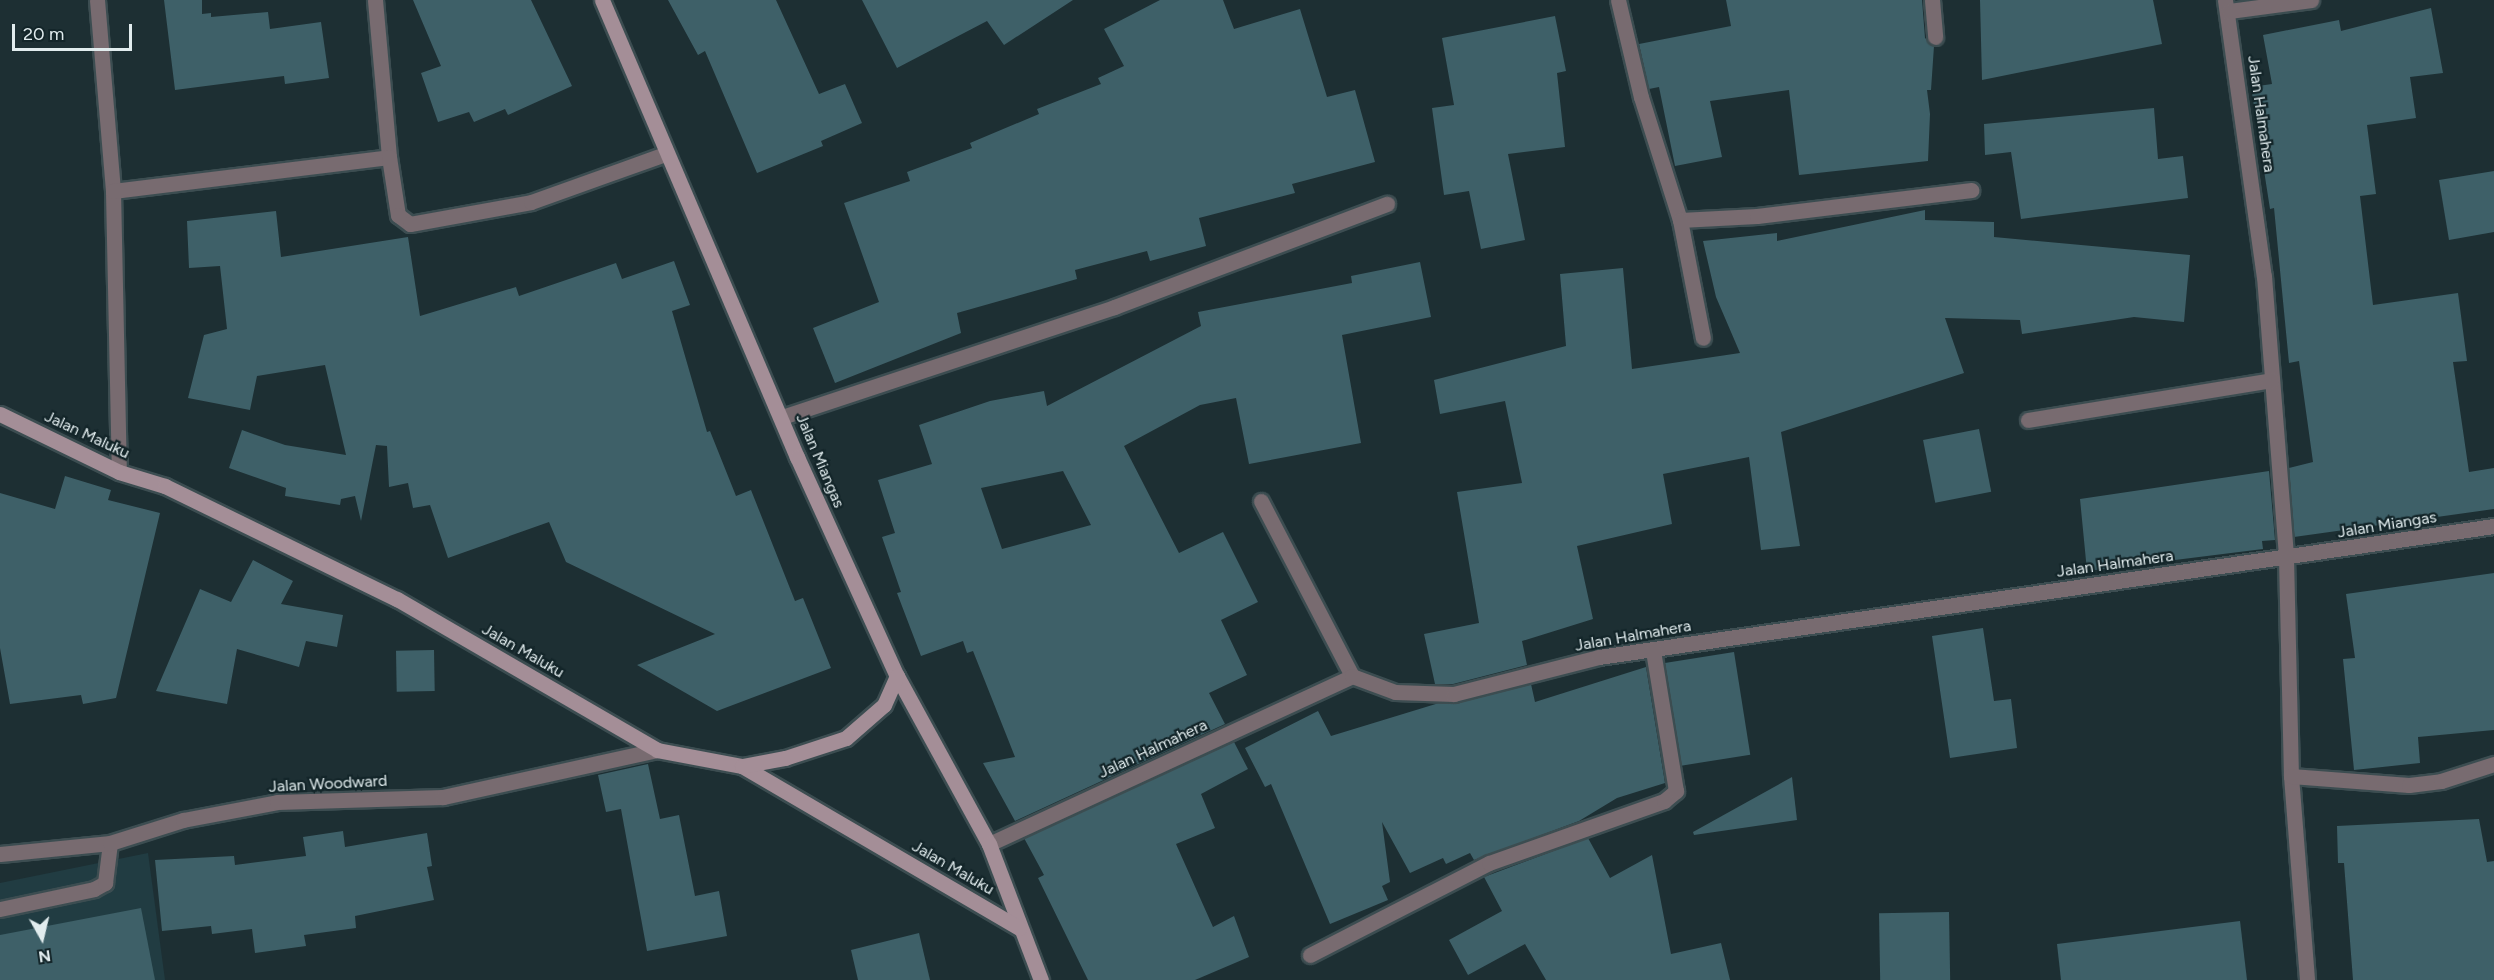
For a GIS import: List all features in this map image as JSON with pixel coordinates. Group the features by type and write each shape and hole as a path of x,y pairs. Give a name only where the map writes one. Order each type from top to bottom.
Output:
{"main road":[{"name":"Jalan Miangas","path":"602,0 665,154 897,676 989,844 1019,928 1041,980"},
{"name":"Jalan Maluku","path":"0,414 119,472 165,486 397,599 657,750 742,766 1019,928"},
{"path":"742,766 785,758 846,738 884,705 897,676"}],"street":[{"path":"97,0 113,191 119,472"},
{"path":"375,0 389,157 398,215 410,224 531,202 665,154"},
{"path":"1618,0 1641,97 1680,220 1703,338"},
{"path":"1932,0 1935,37"},
{"path":"2227,6 2311,0"},
{"name":"Jalan Halmahera","path":"2227,6 2264,276 2286,557 2291,776 2307,980"},
{"path":"113,191 389,157"},
{"path":"1680,220 1757,216 1971,190"},
{"path":"782,417 1114,307 1387,204"},
{"path":"2028,420 2272,380"},
{"path":"1261,501 1352,676"},
{"name":"Jalan Miangas","path":"2286,557 2494,526"},
{"name":"Jalan Halmahera","path":"989,844 1352,676 1395,692 1454,694 1599,657 2286,557"},
{"path":"1310,955 1489,863 1664,801 1676,791 1653,650"},
{"name":"Jalan Woodward","path":"0,854 110,843 183,820 277,802 442,797 657,750"},
{"path":"2291,776 2409,785 2442,781 2494,764"},
{"path":"0,909 94,889 105,883 110,843"}],"shaded area":[{"path":"148,853 165,980 0,980 0,883"}],"building":[{"path":"164,0 202,0 202,14 211,13 211,17 268,12 270,29 321,22 329,78 285,84 284,76 175,90"},
{"path":"413,0 531,0 572,86 508,115 505,109 474,122 469,112 438,122 421,73 441,66"},
{"path":"668,0 776,0 819,94 845,84 862,123 821,141 823,146 757,173 705,51 698,55"},
{"path":"862,0 1073,0 1004,45 987,21 897,68"},
{"path":"1160,0 1223,0 1234,29 1300,9 1327,97 1355,90 1375,162 1292,184 1295,193 1199,218 1206,246 1150,261 1147,251 1075,270 1077,279 957,313 961,333 835,383 813,328 879,302 844,203 910,181 907,172 972,148 970,143 1039,114 1037,109 1101,84 1098,78 1124,66 1104,29"},
{"path":"1726,0 1922,0 1925,38 1934,46 1931,90 1927,90 1930,114 1928,161 1799,175 1789,90 1710,101 1722,157 1675,166 1659,87 1649,89 1639,44 1731,26"},
{"path":"1980,0 2153,0 2162,44 1982,80"},
{"path":"2431,8 2443,73 2410,77 2416,118 2367,125 2376,194 2360,196 2373,305 2458,293 2467,361 2453,362 2469,472 2494,468 2494,509 2294,537 2289,468 2313,462 2299,361 2289,363 2274,208 2270,209 2251,87 2272,84 2263,35 2339,20 2341,31"},
{"path":"1555,16 1566,71 1557,73 1565,147 1508,154 1525,240 1481,249 1469,191 1444,195 1432,108 1454,105 1442,38"},
{"path":"2154,108 2158,159 2183,156 2188,198 2021,219 2011,152 1985,155 1984,124"},
{"path":"2494,171 2494,232 2449,240 2439,180"},
{"path":"1925,210 1925,220 1994,222 1994,237 2190,255 2184,322 2134,317 2022,334 2020,320 1945,318 1964,373 1781,432 1800,546 1761,550 1749,457 1663,474 1672,524 1577,546 1593,619 1522,641 1527,665 1453,684 1435,684 1424,634 1479,623 1457,492 1522,483 1505,401 1440,414 1434,380 1566,346 1560,274 1623,268 1632,369 1740,353 1716,297 1703,241 1777,233 1777,241"},
{"path":"276,211 281,257 408,237 420,316 516,287 519,296 616,263 622,279 674,261 690,305 672,311 707,432 710,431 736,496 751,490 795,601 803,598 831,668 717,711 637,665 715,634 566,562 549,522 448,558 430,505 413,508 408,483 389,487 387,446 376,445 361,521 355,496 341,499 340,505 285,496 286,488 229,468 242,430 285,445 346,455 325,365 257,376 250,410 188,398 204,335 227,329 220,266 189,268 187,221"},
{"path":"1420,262 1431,317 1342,335 1361,443 1249,464 1236,398 1200,405 1124,446 1179,553 1223,532 1258,602 1221,620 1247,675 1209,693 1225,724 1015,821 983,763 1015,757 973,651 967,653 963,641 921,656 897,593 901,592 882,537 895,533 878,480 932,464 919,425 990,401 1044,391 1047,406 1201,326 1198,312 1352,283 1351,276","holes":["1063,471 1091,525 1002,549 981,488"]},
{"path":"1979,429 1991,492 1935,503 1923,440"},
{"path":"2269,471 2275,540 2262,541 2263,549 2087,571 2080,499"},
{"path":"65,476 111,490 108,500 160,513 116,698 83,704 81,695 10,704 0,648 0,493 55,509"},
{"path":"253,560 293,581 281,604 343,615 337,647 306,641 299,667 237,649 227,704 156,691 200,589 231,602"},
{"path":"2494,573 2494,730 2418,737 2420,763 2354,770 2343,659 2355,658 2346,594"},
{"path":"1983,628 1994,701 2011,699 2017,748 1950,758 1932,636"},
{"path":"434,650 435,691 397,692 396,651"},
{"path":"1734,652 1750,755 1681,766 1665,663"},
{"path":"1646,667 1665,783 1617,798 1579,821 1474,860 1470,853 1446,864 1443,858 1410,873 1382,822 1390,882 1382,886 1388,900 1330,924 1271,784 1265,787 1245,748 1318,711 1331,736 1439,703 1456,703 1531,684 1535,702"},
{"path":"1234,742 1248,769 1201,794 1215,828 1176,844 1213,927 1234,916 1249,957 1195,980 1088,980 1038,878 1044,875 1024,838"},
{"path":"648,764 660,819 679,815 695,896 719,891 727,936 647,951 621,809 606,812 598,775"},
{"path":"1792,777 1797,820 1694,835 1693,832"},
{"path":"2479,819 2487,862 2494,861 2494,980 2353,980 2344,863 2338,863 2337,826"},
{"path":"343,831 345,847 427,833 432,866 427,867 434,900 355,916 356,928 304,935 306,946 255,953 252,929 212,934 211,926 162,931 155,860 234,856 235,865 306,856 303,837"},
{"path":"1588,838 1610,878 1652,855 1671,954 1721,943 1730,980 1546,980 1525,944 1468,975 1449,940 1502,911 1484,877"},
{"path":"141,908 155,980 0,980 0,935"},
{"path":"1949,912 1950,980 1880,980 1879,913"},
{"path":"2240,921 2247,980 2061,980 2057,944"},
{"path":"919,933 930,980 858,980 851,950"}]}
